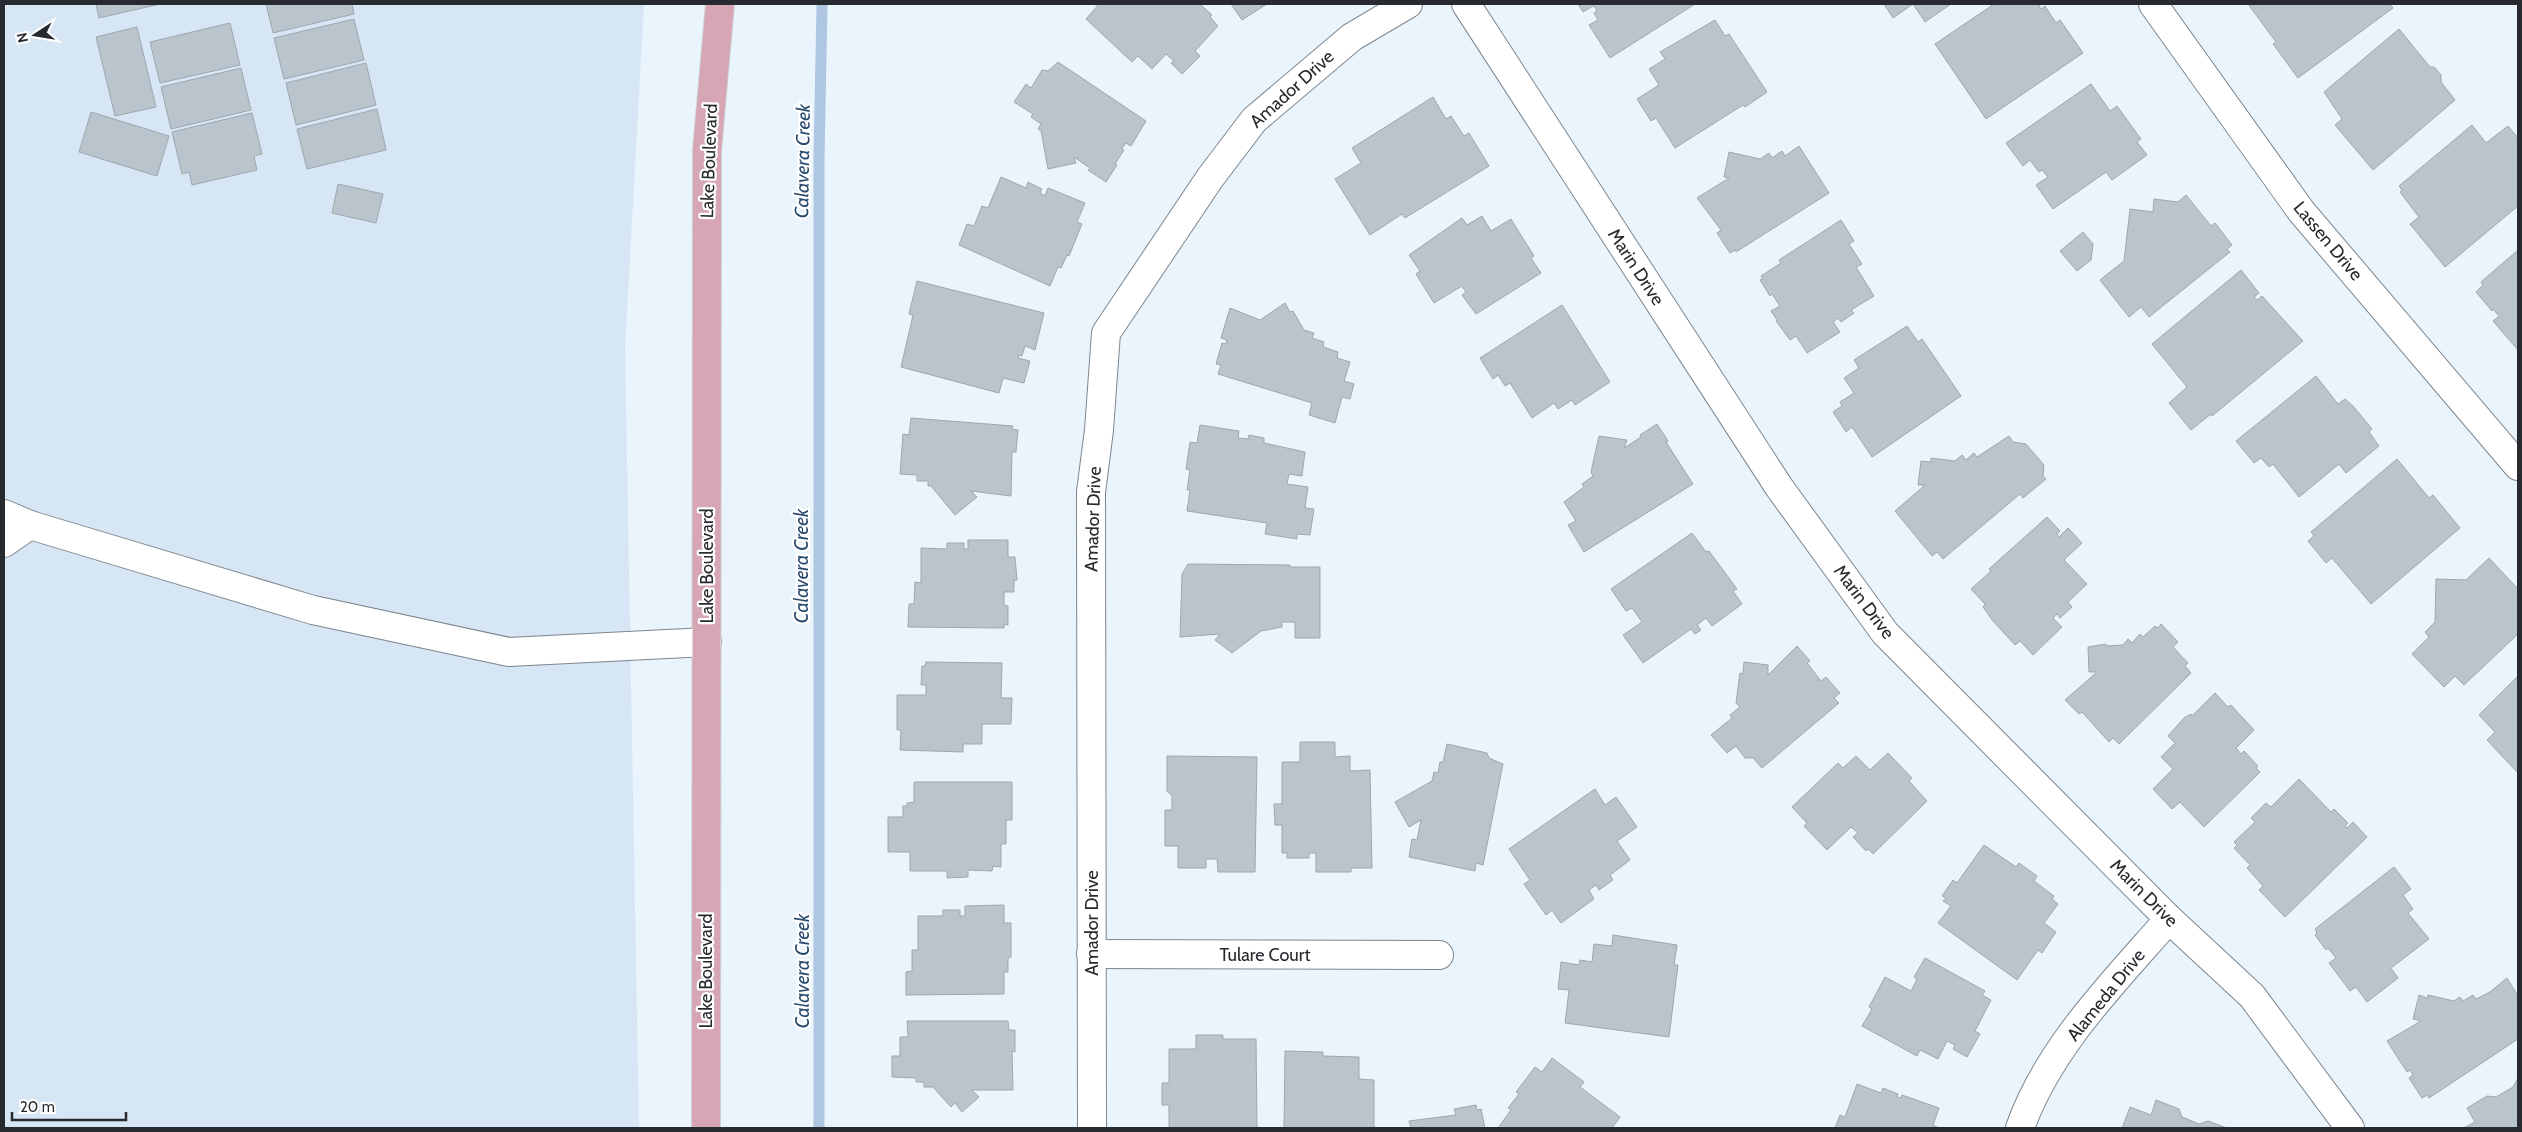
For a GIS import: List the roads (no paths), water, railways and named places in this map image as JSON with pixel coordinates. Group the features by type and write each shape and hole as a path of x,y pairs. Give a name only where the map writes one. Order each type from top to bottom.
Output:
{"main road":[{"name":"Lake Boulevard","path":"706,1128 707,150 720,4"}],"street":[{"name":"Amador Drive","path":"1092,1128 1091,492 1099,430 1106,333 1210,178 1254,120 1352,37 1408,4"},
{"name":"Marin Drive","path":"1466,4 1778,487 1886,633 2169,919 2252,996 2350,1128"},
{"name":"Lassen Drive","path":"2153,4 2301,211 2518,466"},
{"path":"4,514 30,525 313,610 509,652 706,642"},
{"path":"4,542 30,525"},
{"name":"Alameda Drive","path":"2020,1128 2028,1106 2077,1026 2169,919"},
{"name":"Tulare Court","path":"1091,954 1439,954"}],"waterway":[{"name":"Calavera Creek","path":"819,1128 819,159 822,4"}]}
